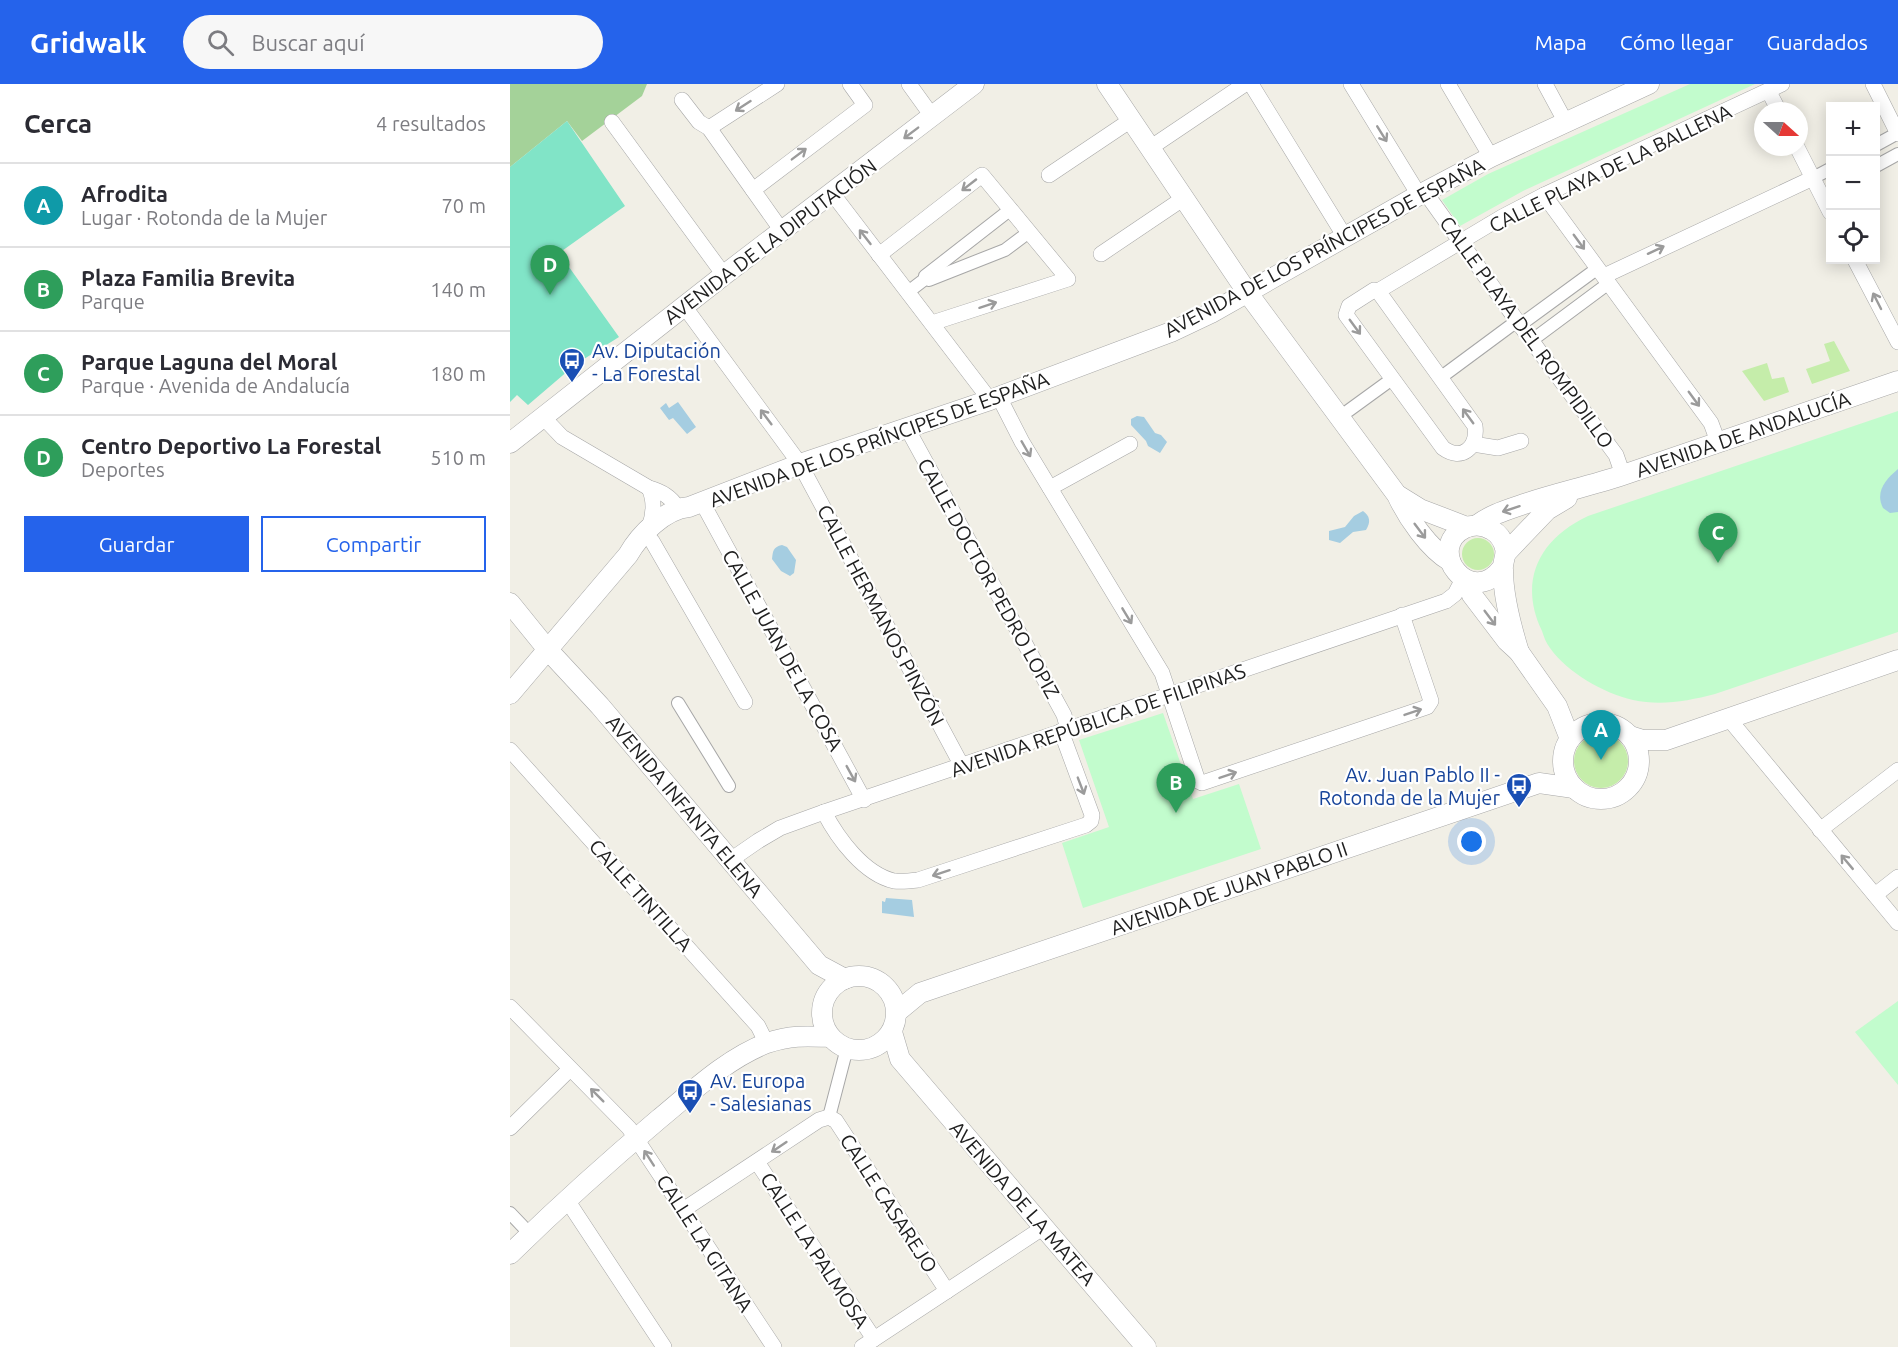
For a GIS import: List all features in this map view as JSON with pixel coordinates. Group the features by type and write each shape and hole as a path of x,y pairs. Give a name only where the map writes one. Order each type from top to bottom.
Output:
{"street":[{"path":"709,128 777,84"},
{"path":"753,190 865,105 850,84"},
{"path":"909,84 932,116"},
{"name":"AVENIDA DE LA DIPUTACIÓN","path":"510,443 724,275 974,84"},
{"path":"1107,84 1247,292 1397,495 1403,508 1438,554 1450,561"},
{"path":"1150,148 1245,84"},
{"path":"1251,84 1345,237"},
{"name":"CALLE PLAYA DEL ROMPIDILLO","path":"1351,84 1422,193 1616,455 1623,475"},
{"path":"1448,84 1491,157"},
{"path":"1545,84 1565,121"},
{"name":"AVENIDA DE LOS PRÍNCIPES DE ESPAÑA","path":"510,694 642,543 680,519 690,506 800,464 994,399 1171,332 1211,313 1422,193 1491,157 1649,84"},
{"name":"CALLE PLAYA DE LA BALLENA","path":"1392,378 1346,315 1349,306 1544,195 1782,84"},
{"path":"1873,84 1898,133 1880,142"},
{"path":"1768,92 1774,102"},
{"path":"682,100 699,122 709,128 782,231"},
{"path":"1049,175 1131,120"},
{"path":"612,122 724,275"},
{"path":"1880,163 1898,154"},
{"path":"1802,156 1813,178 1826,192"},
{"path":"1440,378 1518,323 1614,269 1826,171"},
{"path":"879,255 982,175 1068,279 932,323"},
{"path":"832,193 994,399 1022,442 1162,673 1198,781 1202,783 1427,707 1431,701 1402,615"},
{"path":"1544,195 1711,423 1718,442"},
{"path":"1101,254 1184,198"},
{"path":"908,292 925,279 925,275 1011,209"},
{"path":"925,279 929,280 1005,250 1029,232"},
{"path":"1857,264 1898,342"},
{"path":"1531,340 1603,275"},
{"path":"1348,411 1392,378 1443,448 1458,454 1466,451 1473,444 1476,435 1475,426 1378,291"},
{"name":"CALLE HERMANOS PINZÓN","path":"684,306 800,464 962,766"},
{"name":"AVENIDA DE ANDALUCÍA","path":"1472,526 1489,516 1567,490 1587,487 1898,381"},
{"path":"543,417 562,437 651,493 659,491 690,506"},
{"name":"CALLE DOCTOR PEDRO LOPIZ","path":"824,812 832,827 860,860 877,874 897,881 918,880 1086,825 1091,820 1092,815 1065,730 1064,715 907,428"},
{"path":"1473,444 1498,448 1521,441"},
{"path":"1050,488 1130,444"},
{"name":"AVENIDA DE ANDALUCÍA","path":"1504,560 1547,510 1587,487"},
{"path":"651,493 653,514 642,543 745,702"},
{"path":"1397,495 1420,509 1472,526 1486,527 1500,537 1510,623 1519,652"},
{"name":"CALLE JUAN DE LA COSA","path":"690,506 864,800"},
{"path":"1472,526 1454,537 1449,553 1452,568 1465,580 1472,595 1507,641 1519,652 1557,706 1570,739"},
{"path":"1465,580 1483,582 1497,574 1504,560"},
{"name":"AVENIDA REPÚBLICA DE FILIPINAS","path":"729,861 780,828 824,812 1446,601 1455,594 1465,580"},
{"name":"AVENIDA INFANTA ELENA","path":"510,603 819,964 845,979"},
{"path":"1630,736 1643,740 1666,740 1898,660"},
{"path":"678,703 729,786"},
{"path":"1557,706 1572,717 1589,725"},
{"path":"1729,719 1898,923"},
{"path":"1639,763 1635,744 1630,736 1611,724 1600,723 1578,730 1570,739 1563,761 1568,780 1574,788 1593,798 1604,799 1614,796 1631,783 1639,763 1666,740"},
{"name":"CALLE TINTILLA","path":"510,750 758,1026 767,1044"},
{"name":"AVENIDA DE JUAN PABLO II","path":"1539,783 1563,761"},
{"path":"1820,830 1898,770"},
{"name":"AVENIDA DE JUAN PABLO II","path":"897,1012 920,993 1539,783 1574,788"},
{"path":"1875,895 1898,877"},
{"name":"AVENIDA INFANTA ELENA","path":"819,964 825,1002"},
{"path":"793,1036 845,979 856,976 878,981 887,988 897,1012 892,1032 874,1047 864,1050 847,1048 830,1037 825,1029 825,1002"},
{"name":"AVENIDA DE JUAN PABLO II","path":"887,988 920,993"},
{"name":"CALLE LA GITANA","path":"510,1007 629,1128 774,1347"},
{"name":"AVENIDA DE LA MATEA","path":"892,1032 900,1059 1146,1347"},
{"path":"510,1254 636,1138 737,1057 793,1036 830,1037"},
{"name":"AVENIDA DE LA MATEA","path":"874,1047 900,1059"},
{"path":"683,1210 819,1120 829,1117 847,1048"},
{"path":"512,1123 570,1069"},
{"name":"CALLE CASAREJO","path":"829,1117 836,1121 947,1291"},
{"name":"CALLE LA PALMOSA","path":"757,1162 868,1343"},
{"path":"567,1200 664,1347"},
{"path":"510,1213 530,1234"},
{"path":"868,1343 1044,1227"}],"green space":[{"path":"510,84 647,84 642,96 582,141 567,121 510,167"},
{"path":"1690,84 1755,84 1523,191 1460,226 1442,200 1488,174"},
{"path":"567,121 625,206 559,253 619,337 576,364 528,405 517,395 510,402 510,167"},
{"path":"1834,341 1850,371 1812,384 1806,369 1830,361 1824,344"},
{"path":"1767,363 1772,379 1784,377 1789,392 1764,401 1742,371"},
{"path":"1898,411 1898,632 1715,694 1664,703 1633,700 1598,687 1566,666 1549,646 1535,613 1532,595 1533,579 1546,549 1571,525 1588,516"},
{"path":"1478,538 1489,543 1494,554 1489,565 1478,570 1467,565 1462,554 1467,543"},
{"path":"1163,713 1193,799 1239,784 1261,849 1083,908 1062,843 1109,827 1079,740"},
{"path":"1601,734 1611,736 1620,742 1626,751 1628,761 1626,771 1620,780 1611,786 1601,788 1591,786 1582,780 1576,771 1574,761 1576,751 1582,742 1591,736"},
{"path":"1898,1001 1898,1085 1855,1032"}],"water":[{"path":"678,402 696,427 687,434 673,418 669,420 660,408 666,403 669,408"},
{"path":"1137,416 1144,417 1155,433 1161,435 1167,442 1160,453 1148,446 1131,425 1131,419"},
{"path":"1898,469 1898,512 1890,513 1883,508 1880,497 1885,482"},
{"path":"1363,511 1369,519 1366,530 1353,532 1340,543 1329,540 1329,531 1345,527 1354,516"},
{"path":"782,545 787,547 796,560 794,573 790,576 781,571 772,559 774,550"},
{"path":"886,898 912,900 914,917 882,913 882,901 885,902"}],"place":[{"name":"Centro Deportivo La Forestal","path":"550,295"},
{"name":"Av. Diputación - La Forestal","path":"572,384"},
{"name":"Parque Laguna del Moral","path":"1718,563"},
{"name":"Afrodita","path":"1601,760"},
{"name":"Av. Juan Pablo II - Rotonda de la Mujer","path":"1519,809"},
{"name":"Plaza Familia Brevita","path":"1176,813"},
{"name":"Av. Europa - Salesianas","path":"690,1115"}]}
